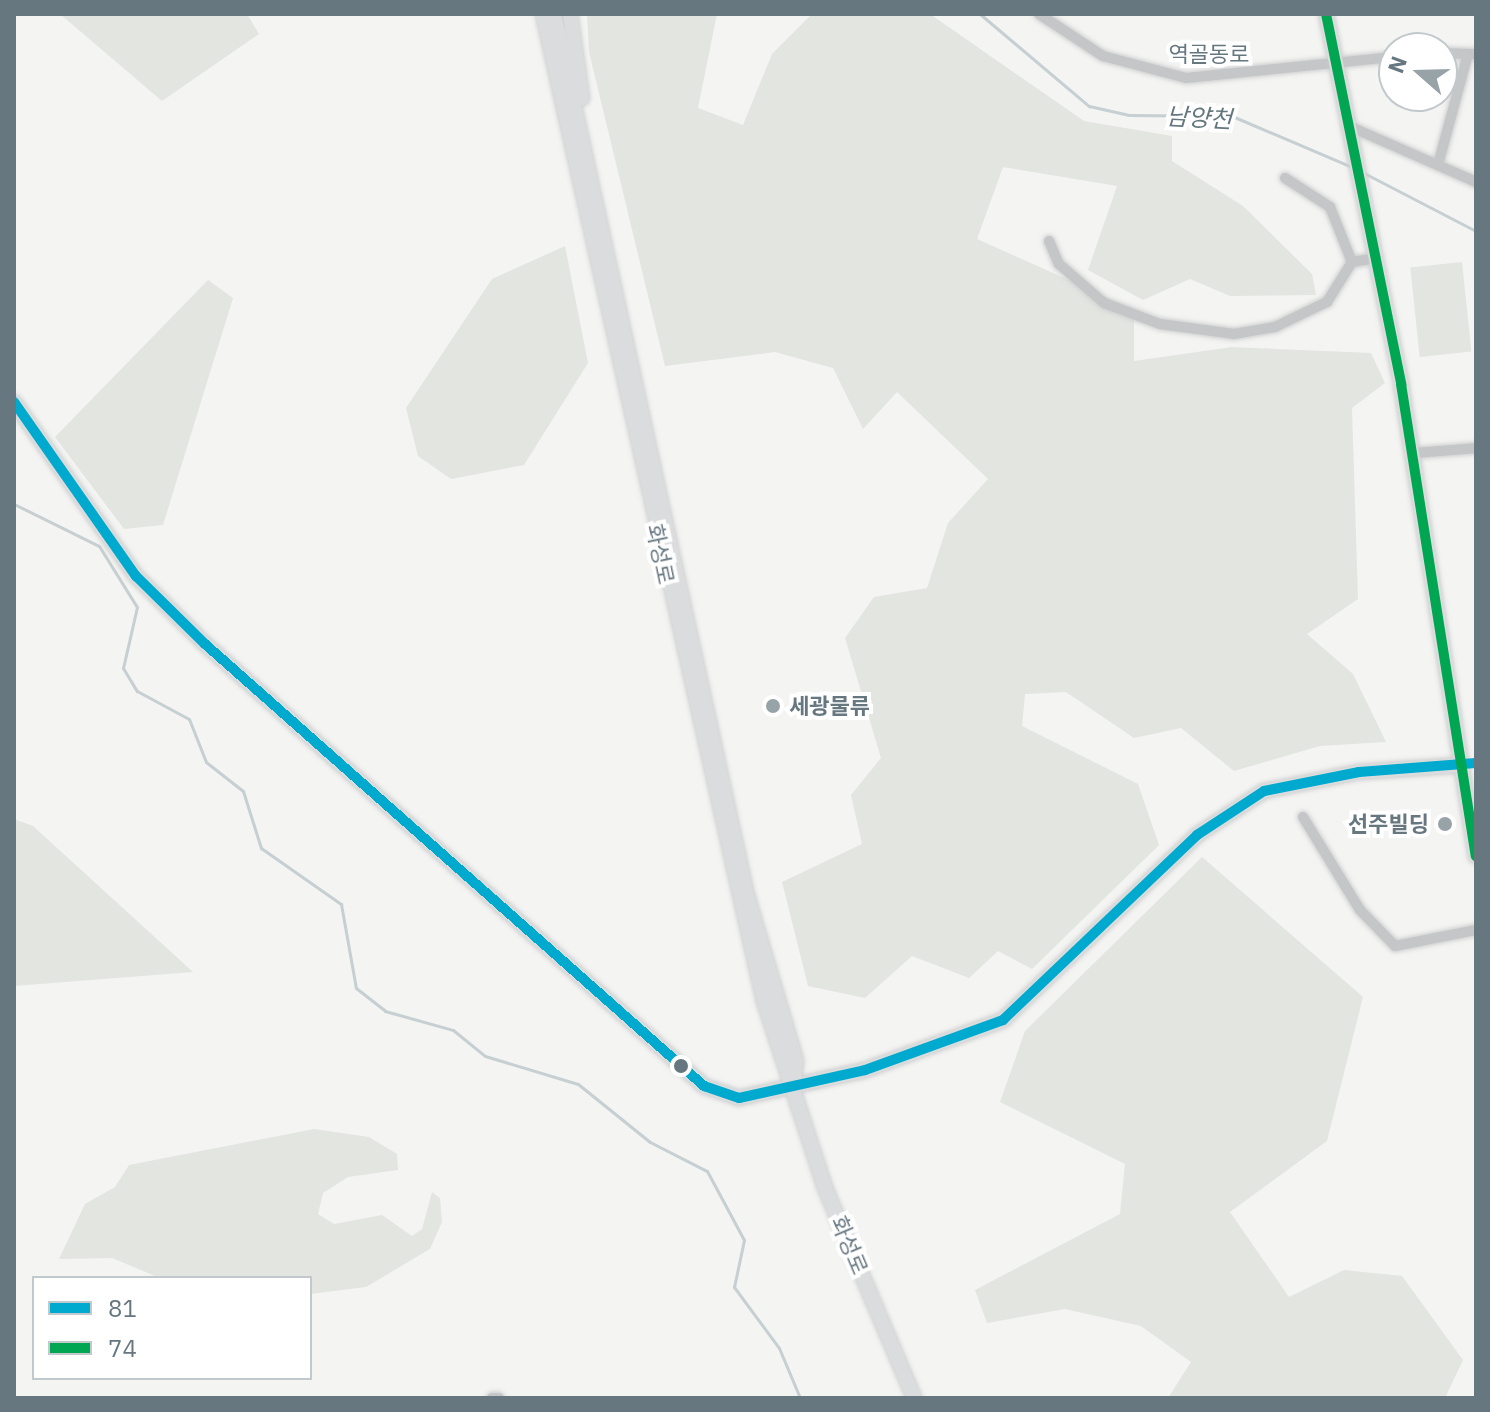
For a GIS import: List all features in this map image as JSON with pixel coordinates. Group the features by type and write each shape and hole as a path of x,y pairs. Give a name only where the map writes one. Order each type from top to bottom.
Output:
{"main road":[{"name":"화성로","path":"543,14 741,915 825,1188 914,1398"},
{"name":"화성로","path":"554,14 746,892 796,1061 793,1090"},
{"path":"570,14 607,256"},
{"path":"1326,14 1378,258 1470,764 1476,856"},
{"path":"14,402 136,576 425,840 704,1086 739,1098 793,1090 1003,1020 1197,835 1264,791 1359,772 1470,764"}],"street":[{"name":"역골동로","path":"1039,14 1103,56 1172,76 1337,65 1378,59"},
{"path":"1438,165 1472,54"},
{"path":"1351,127 1476,182"},
{"path":"1285,178 1330,207 1352,262"},
{"path":"1049,241 1059,264 1104,303 1160,324 1234,334 1275,327 1327,302 1352,262 1378,258"},
{"path":"1413,453 1476,448"},
{"path":"1303,817 1360,910 1395,946 1476,930"},
{"path":"492,1398 499,1398"}],"shaded area":[{"path":"60,14 247,14 259,34 162,101"},
{"path":"587,14 717,14 698,108 743,125 772,54 812,14 930,14 1084,121 1172,136 1172,161 1243,206 1312,274 1316,295 1230,296 1190,279 1143,300 1088,270 1117,186 1003,167 977,239 1134,309 1134,361 1232,347 1371,353 1385,383 1352,408 1358,599 1307,634 1353,674 1386,742 1320,746 1234,771 1181,728 1134,738 1066,692 1025,694 1022,726 1138,784 1159,845 1032,969 998,951 969,978 912,956 865,998 808,986 782,882 862,844 851,795 881,758 845,638 874,597 927,588 948,523 988,479 897,392 863,429 833,368 775,352 665,366 589,52"},
{"path":"565,246 588,363 524,465 451,479 418,456 406,408 492,279"},
{"path":"1462,262 1471,352 1420,357 1410,267"},
{"path":"208,280 233,298 163,525 124,529 55,437"},
{"path":"14,819 33,826 193,972 14,986"},
{"path":"1202,857 1363,997 1327,1141 1230,1212 1289,1297 1344,1270 1402,1276 1463,1360 1445,1398 1168,1398 1191,1362 1141,1326 1065,1309 987,1323 975,1290 1120,1214 1125,1164 1000,1102 1025,1031"},
{"path":"314,1129 369,1137 397,1154 398,1170 348,1177 323,1193 318,1214 334,1224 382,1215 412,1236 422,1229 432,1192 440,1198 442,1222 430,1249 366,1287 312,1294 312,1276 155,1276 112,1258 59,1259 85,1204 115,1187 129,1165"}],"waterway":[{"name":"남양천","path":"980,14 1089,106 1129,115 1232,116 1350,166"},
{"name":"남양천","path":"1364,173 1476,231"},
{"path":"14,504 99,546 137,607 123,668 137,691 189,719 206,762 243,791 261,848 341,904 356,988 385,1011 453,1030 485,1056 578,1084 650,1142 707,1171 744,1240 734,1287 779,1348 800,1398"}],"transit line":[{"name":"74","path":"1326,14 1401,384 1476,856"},
{"name":"81","path":"14,402 136,576 205,644 704,1086 739,1098 865,1070 1003,1020 1197,835 1264,791 1359,772 1476,763"}],"place":[{"name":"세광물류","path":"773,706"},
{"name":"선주빌딩","path":"1445,824"}]}
